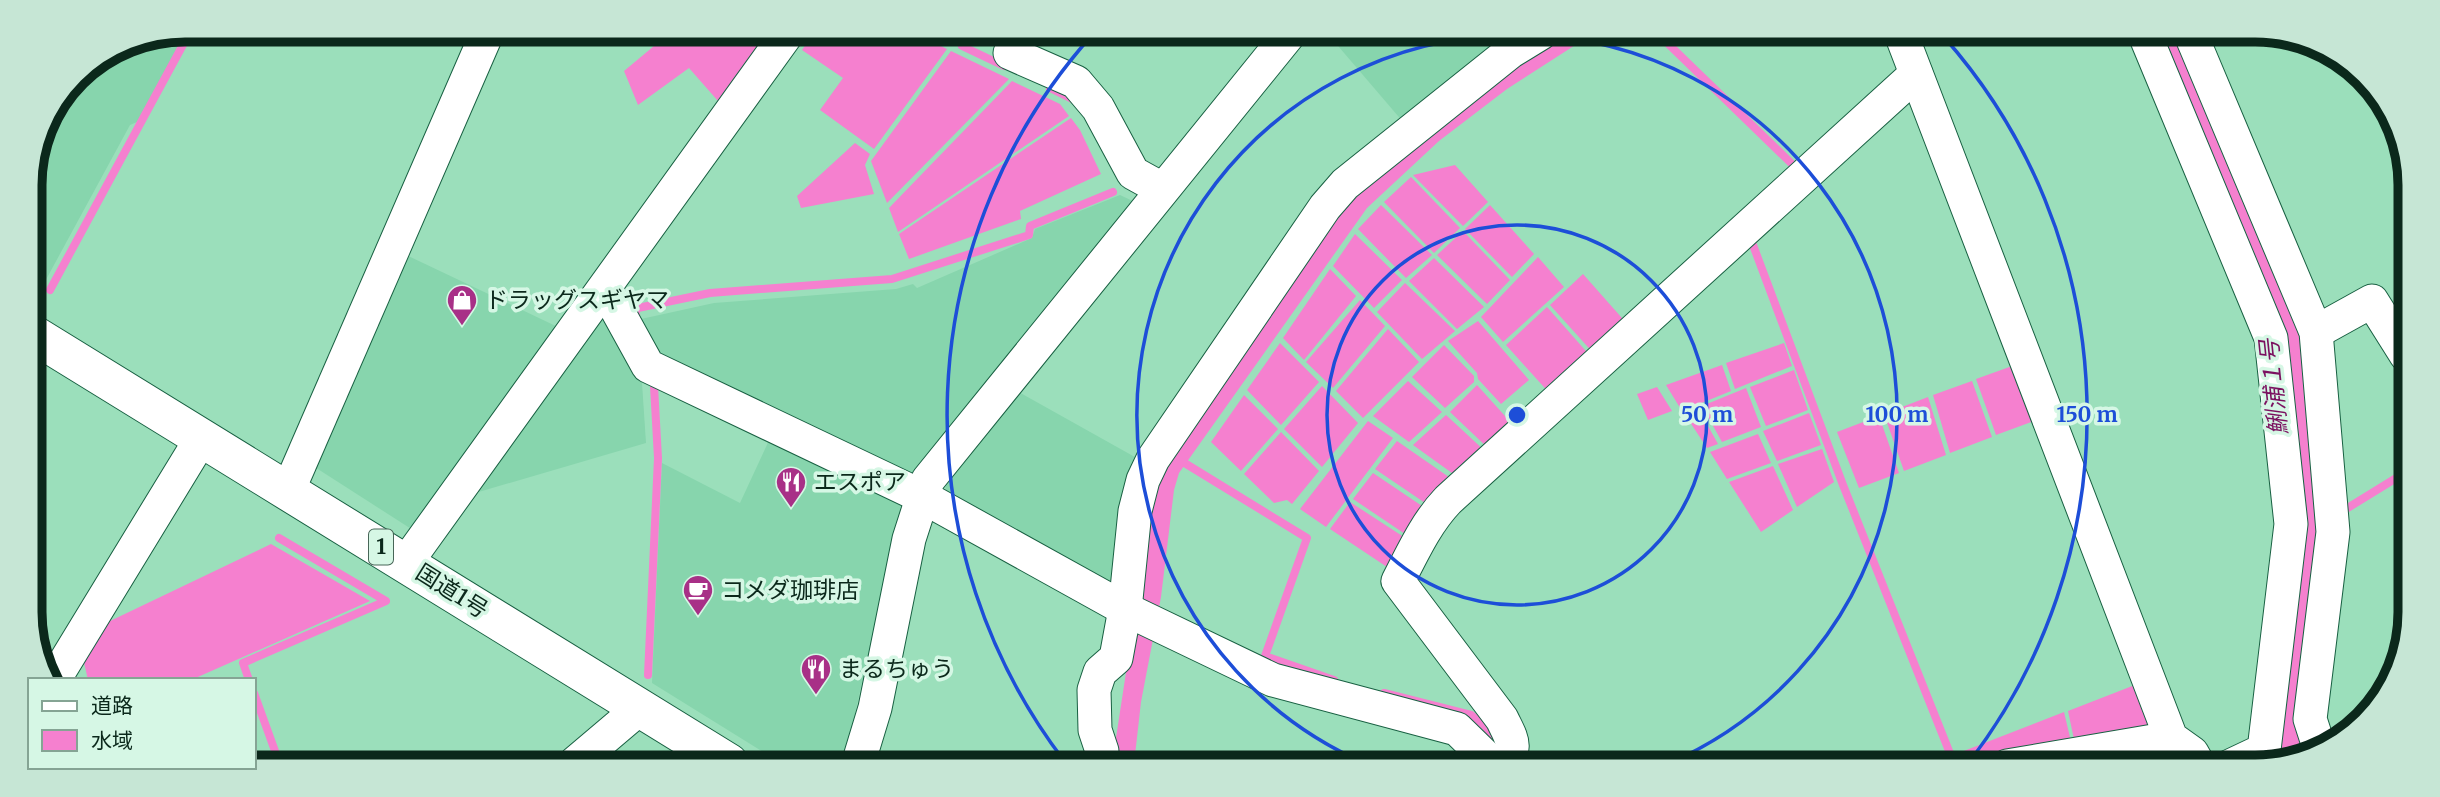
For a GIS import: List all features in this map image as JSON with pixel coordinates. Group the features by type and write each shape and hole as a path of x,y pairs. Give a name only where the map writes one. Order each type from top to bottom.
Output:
{"highway":[{"name":"国道1号","path":"42,340 716,755"}],"street":[{"path":"288,491 483,42"},
{"path":"407,563 781,42"},
{"path":"861,755 875,708 909,539 928,480 1283,42"},
{"path":"1102,755 1094,730 1094,690 1100,672 1116,658 1125,609 1135,511 1143,480 1153,459 1325,207 1356,176 1510,52 1526,42"},
{"path":"1904,42 2171,738 2194,755"},
{"path":"2149,42 2271,338 2291,524 2264,750 2253,755"},
{"path":"2194,42 2316,332 2333,532 2310,719 2317,741"},
{"path":"1010,53 1076,82 1098,108 1133,173 1162,189"},
{"path":"1510,755 1514,742 1502,719 1398,581 1424,531 1448,500 1916,74"},
{"path":"605,288 648,366 923,497 1125,609 1273,680 1457,729 1485,755"},
{"path":"2316,332 2372,301 2398,342"},
{"path":"57,675 201,439"},
{"path":"584,755 640,708"},
{"path":"2071,755 2171,738"}],"shaded area":[{"path":"1335,42 1501,42 1404,123"},
{"path":"170,43 180,47 137,122 130,125 42,287 42,175 47,148 61,113 91,77 113,61 157,45"},
{"path":"1120,195 1139,204 922,470 905,477 664,366 641,319 714,303 896,289 913,284 917,288 1032,238 1035,229"},
{"path":"402,253 562,329 416,532 310,464"},
{"path":"608,309 641,368 646,443 465,496"},
{"path":"1015,390 1142,461 1121,597 945,494 947,473"},
{"path":"772,434 898,496 901,506 846,755 768,755 652,683 662,463 740,503"}],"water":[{"path":"659,42 761,42 718,101 689,68 638,105 624,71"},
{"path":"807,42 933,42 947,49 874,149 820,110 843,78 802,50"},
{"path":"1545,42 1580,42 1507,89 1439,141 1367,208 1179,473 1174,490 1161,597 1141,702 1135,755 1113,755 1155,483 1335,214 1521,57"},
{"path":"2160,42 2182,42 2304,337 2318,518 2297,723 2300,747 2279,753 2278,749 2283,344"},
{"path":"951,51 1009,79 887,203 871,161"},
{"path":"1012,81 1060,104 1069,116 898,232 889,208"},
{"path":"1071,118 1080,130 1101,174 1020,211 1021,219 909,259 899,234"},
{"path":"855,143 870,154 865,165 874,194 801,208 797,196"},
{"path":"1455,165 1488,202 1463,226 1413,175"},
{"path":"1411,177 1460,228 1434,253 1384,202"},
{"path":"1381,205 1432,255 1406,278 1358,229"},
{"path":"1490,205 1534,254 1512,277 1465,229"},
{"path":"1463,231 1510,280 1487,304 1437,255"},
{"path":"1355,234 1402,280 1374,308 1333,266"},
{"path":"1538,257 1564,287 1503,342 1481,317"},
{"path":"1434,258 1484,307 1457,329 1409,281"},
{"path":"1330,269 1356,296 1304,360 1283,338"},
{"path":"1583,274 1629,326 1596,356 1550,305"},
{"path":"1405,283 1455,331 1422,359 1377,312"},
{"path":"1360,300 1385,326 1333,388 1306,362"},
{"path":"1547,307 1593,359 1552,396 1506,345"},
{"path":"1478,321 1529,380 1501,404 1448,341"},
{"path":"1388,329 1419,362 1363,418 1336,391"},
{"path":"1280,343 1319,382 1281,425 1247,390"},
{"path":"1784,343 1792,366 1735,389 1726,363"},
{"path":"1444,345 1474,376 1474,382 1445,408 1412,377"},
{"path":"1722,365 1731,391 1682,411 1666,385"},
{"path":"2015,365 2037,420 1996,435 1976,379"},
{"path":"1794,370 1808,410 1766,426 1750,387"},
{"path":"1408,381 1442,412 1409,442 1373,416"},
{"path":"1972,381 1992,437 1950,453 1933,395"},
{"path":"1477,385 1514,426 1489,449 1450,412"},
{"path":"1322,386 1358,423 1322,467 1284,429"},
{"path":"1657,387 1672,411 1648,420 1637,394"},
{"path":"1746,388 1761,427 1722,442 1702,406"},
{"path":"1244,395 1278,429 1241,471 1211,442"},
{"path":"1928,397 1946,455 1904,471 1884,414"},
{"path":"1698,408 1718,444 1707,448 1684,413"},
{"path":"1809,413 1821,445 1777,461 1763,431"},
{"path":"1446,415 1486,452 1459,478 1413,445"},
{"path":"1879,416 1899,473 1859,488 1837,432"},
{"path":"1368,421 1393,438 1326,527 1300,509"},
{"path":"1281,432 1319,471 1292,504 1287,500 1274,503 1244,474"},
{"path":"1758,434 1771,463 1727,479 1710,452"},
{"path":"1397,441 1456,482 1431,507 1375,469"},
{"path":"1822,449 1834,482 1797,507 1778,464"},
{"path":"1773,466 1793,510 1761,532 1729,482"},
{"path":"1373,473 1428,510 1411,538 1353,499"},
{"path":"1350,502 1410,541 1393,571 1330,529"},
{"path":"271,544 370,601 196,678 88,678 83,658 108,622"},
{"path":"2140,683 2157,728 2076,749 2068,711"},
{"path":"2064,712 2073,750 2043,755 1956,754"}],"waterway":[{"path":"50,290 184,42"},
{"path":"999,49 1001,42"},
{"path":"1666,42 1793,165"},
{"path":"962,46 1004,66"},
{"path":"1050,88 1076,101"},
{"path":"636,314 633,309 710,293 892,279 1029,235 1030,226 1113,192"},
{"path":"1750,237 1843,485 1951,755"},
{"path":"648,675 658,458 654,386"},
{"path":"1178,459 1307,538 1265,656 1334,680"},
{"path":"2346,509 2398,477"},
{"path":"248,678 243,663 386,601 279,538"},
{"path":"1384,693 1471,715 1485,726 1494,739"},
{"path":"256,699 276,755"}],"place":[{"name":"ドラッグスギヤマ","path":"462,327"},
{"name":"エスポア","path":"791,509"},
{"name":"コメダ珈琲店","path":"698,617"},
{"name":"まるちゅう","path":"816,696"}],"water label":[{"name":"鯏浦１号","path":"2274,387"}]}
